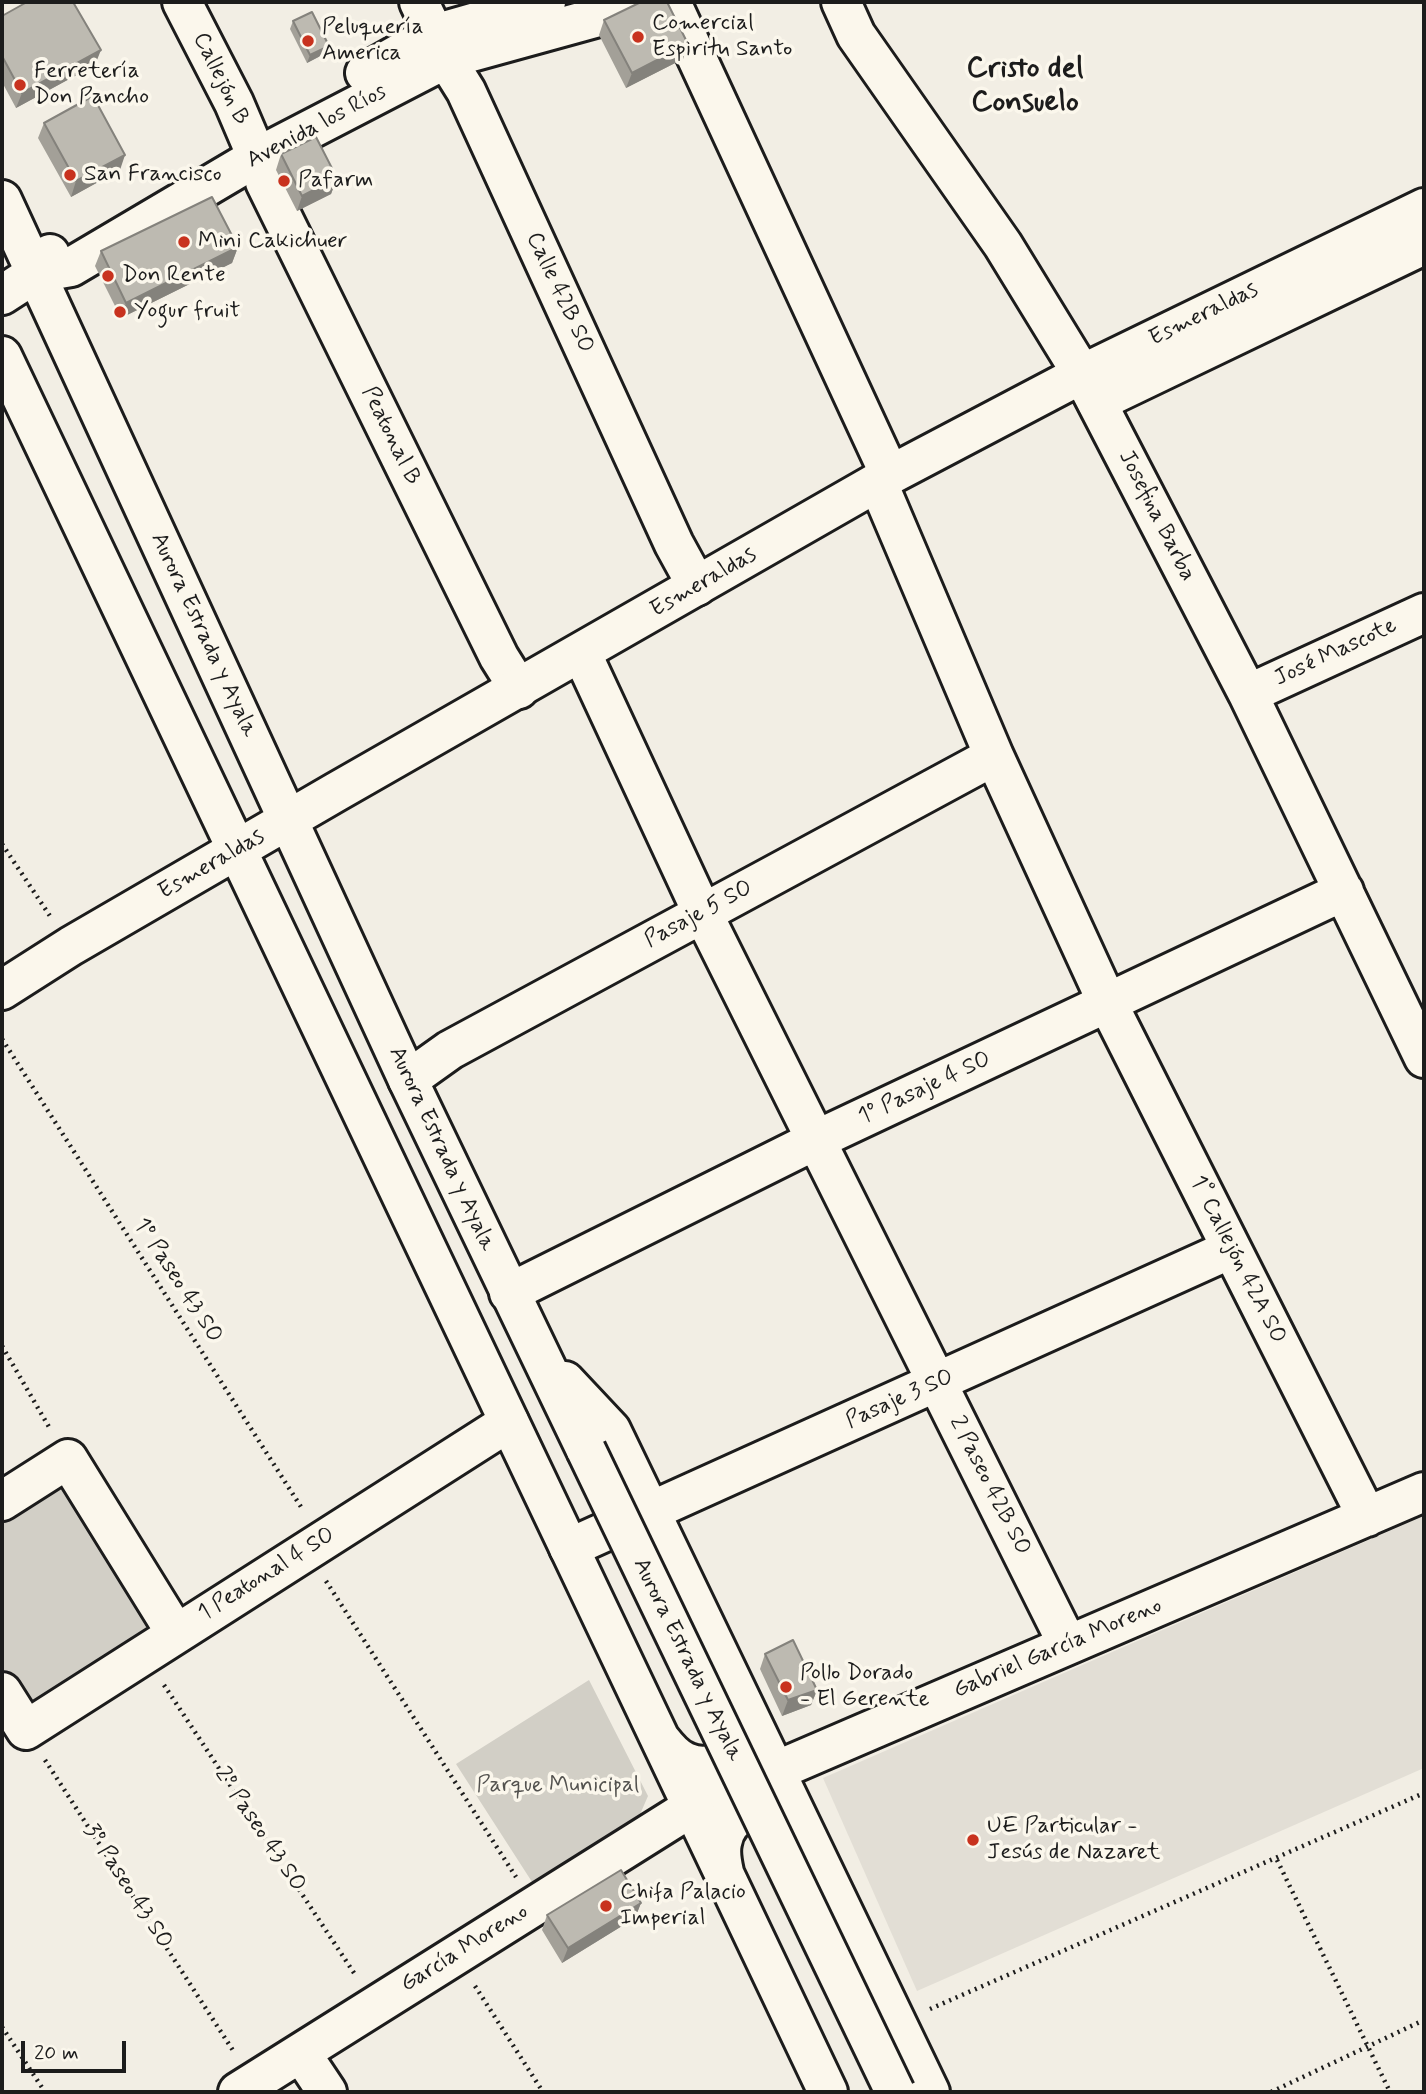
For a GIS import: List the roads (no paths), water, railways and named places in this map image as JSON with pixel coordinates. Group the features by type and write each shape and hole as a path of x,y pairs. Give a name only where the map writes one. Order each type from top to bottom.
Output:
{"street":[{"name":"Callejón B","path":"182,2 257,159"},
{"name":"Avenida los Ríos","path":"2,295 36,273 71,267 257,159 433,32 546,2"},
{"name":"Avenida los Ríos","path":"433,32 653,2"},
{"name":"1° Callejón 42A SO","path":"671,2 884,479 994,756 1107,1002 1367,1517"},
{"name":"Josefina Barba","path":"841,2 856,35 1003,245 1090,388 1248,694 1424,1058"},
{"name":"Calle 42B SO","path":"433,32 466,92 674,544 697,586"},
{"name":"Peatonal B","path":"257,159 499,657 519,689"},
{"name":"Aurora Estrada y Ayala","path":"2,200 408,1080 895,2092"},
{"name":"Esmeraldas","path":"1090,388 1424,208"},
{"name":"Esmeraldas","path":"2,990 71,946 884,479 1424,245"},
{"path":"2,356 828,2092"},
{"name":"José Mascote","path":"1248,694 1424,612"},
{"name":"2 Paseo 42B SO","path":"582,653 702,912 1068,1644"},
{"name":"Pasaje 5 SO","path":"408,1080 450,1050 994,756"},
{"name":"1º Pasaje 4 SO","path":"509,1293 817,1140 1344,891"},
{"name":"Pasaje 3 SO","path":"569,1548 1231,1249"},
{"path":"538,1352 611,1430 930,2092"},
{"name":"1 Peatonal 4 SO","path":"2,1692 26,1730 175,1632 509,1422"},
{"path":"2,1501 68,1460 175,1632"},
{"name":"Gabriel García Moreno","path":"692,1807 1424,1492"},
{"path":"661,1740 673,1754 686,1762 700,1766 715,1764 729,1757 739,1746 745,1732 746,1717 742,1701"},
{"name":"García Moreno","path":"245,2087 692,1807"},
{"path":"724,1872 721,1844 726,1831 745,1811 772,1808 796,1820 804,1831"},
{"path":"301,2053 327,2092"}],"place":[{"name":"Comercial Espiritu Santo","path":"638,37"},
{"name":"Peluquería America","path":"308,41"},
{"name":"Ferretería Don Pancho","path":"20,85"},
{"name":"San Francisco","path":"70,175"},
{"name":"Pafarm","path":"284,181"},
{"name":"Mini Cakichuer","path":"184,242"},
{"name":"Don Rente","path":"108,276"},
{"name":"Yogur fruit","path":"120,312"},
{"name":"Pollo Dorado - El Gerente","path":"786,1687"},
{"name":"UE Particular - Jesús de Nazaret","path":"973,1840"},
{"name":"Chifa Palacio Imperial","path":"606,1906"}],"district":[{"name":"Cristo del Consuelo","path":"1025,87"}],"park label":[{"name":"Parque Municipal","path":"558,1786"}]}
